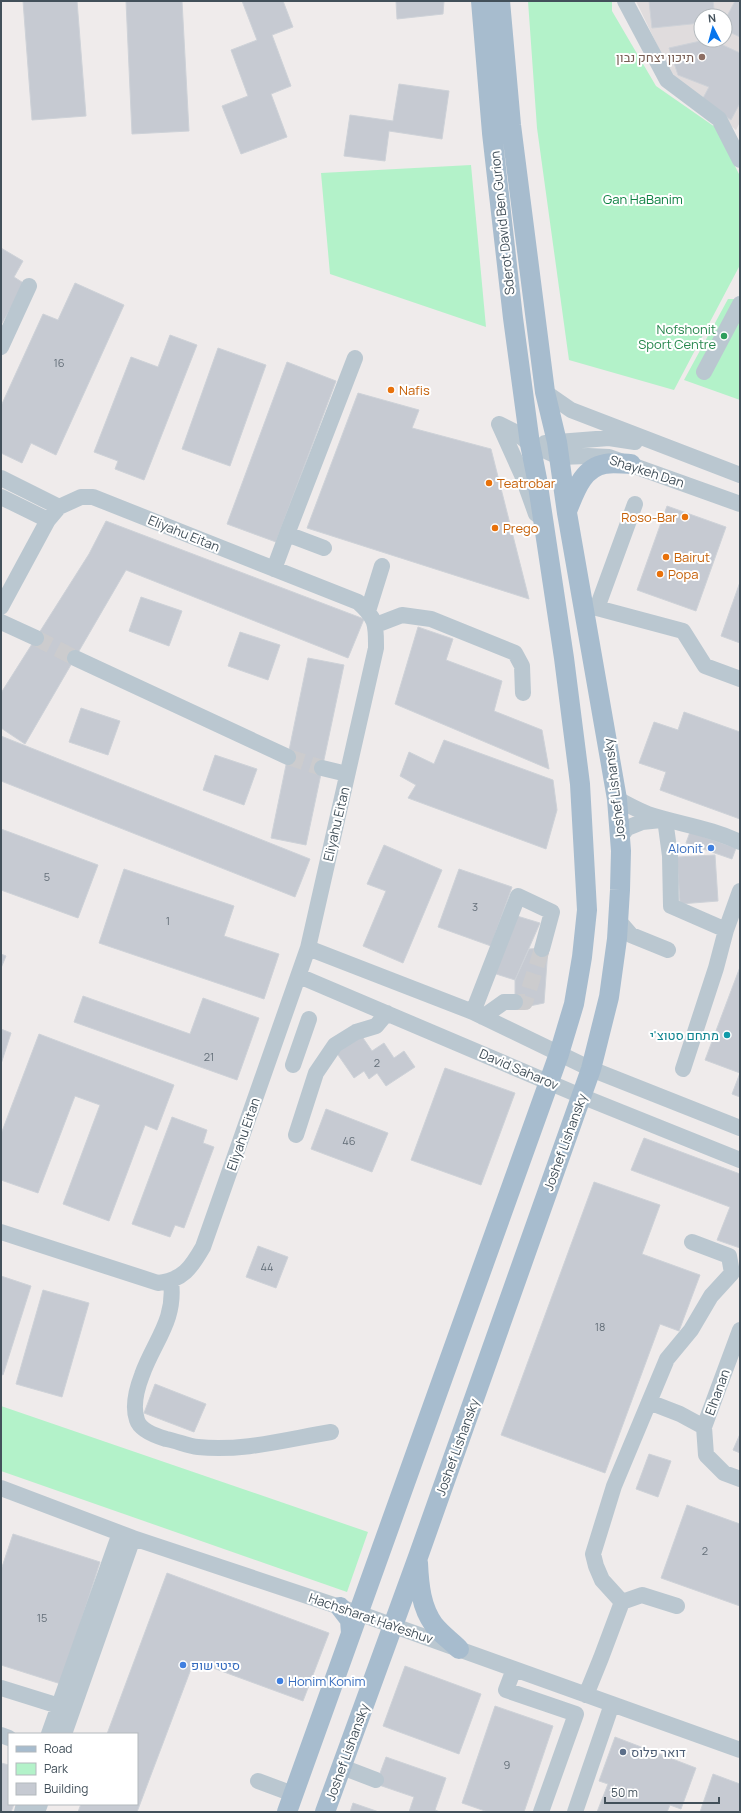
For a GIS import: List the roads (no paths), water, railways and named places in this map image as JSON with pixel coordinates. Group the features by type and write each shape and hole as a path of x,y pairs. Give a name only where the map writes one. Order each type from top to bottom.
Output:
{"main road":[{"name":"Sderot David Ben Gurion","path":"481,1 493,140 513,318 530,444"},
{"name":"Sderot David Ben Gurion","path":"500,1 511,125 545,392 558,449"},
{"path":"290,1803 351,1633 349,1610 549,1082 574,1004 582,957 587,910 580,784 547,543 530,444"},
{"name":"Joshef Lishansky","path":"325,1812 418,1557 591,1069 609,997 620,890 620,838 617,798 590,606 567,513 558,449"},
{"path":"567,513 577,486 588,471 605,464 631,464"},
{"path":"418,1557 422,1599 426,1610 434,1625 459,1649"}],"street":[{"path":"625,1 667,80 719,119 740,160"},
{"path":"1,347 29,286"},
{"path":"704,372 740,304"},
{"path":"274,569 356,358"},
{"path":"545,392 571,410 740,475"},
{"path":"547,543 509,442 499,424 516,432 530,444 558,449 609,438 668,448"},
{"name":"Shaykeh Dan","path":"558,449 588,456 609,457 740,504"},
{"path":"1,478 59,507"},
{"path":"1,496 48,520"},
{"name":"Eliyahu Eitan","path":"1,607 48,520 59,507 82,497 93,497 358,602 368,611 376,625 376,648 308,948 203,1247 194,1263 182,1275 170,1281"},
{"path":"635,504 590,606 683,631 705,666 740,679"},
{"path":"287,534 324,548"},
{"path":"368,611 382,566"},
{"path":"376,625 402,615 431,619 515,653 522,666 523,693"},
{"path":"1,622 36,638"},
{"path":"75,658 288,757"},
{"path":"322,768 347,774"},
{"path":"617,798 646,813 693,825 740,842"},
{"path":"620,838 627,828 642,822 665,819"},
{"path":"665,819 670,856 671,906 726,930"},
{"path":"683,1069 716,968 726,930 740,891"},
{"path":"478,1015 518,896 552,912 542,949"},
{"path":"618,920 631,935 668,950"},
{"path":"615,949 634,941 646,942"},
{"path":"308,948 478,1015 591,1069 740,1128"},
{"name":"David Saharov","path":"298,976 581,1096 740,1160"},
{"path":"478,1015 504,1002 515,1002"},
{"path":"296,1135 316,1073 335,1045 356,1032 376,1026 387,1013"},
{"path":"293,1065 309,1019"},
{"path":"270,1057 316,1073"},
{"path":"1,1232 158,1283 170,1281 172,1295 164,1332 142,1374 135,1403 137,1420 142,1428 158,1436 198,1447 241,1447 331,1432"},
{"path":"622,1602 602,1580 593,1554 614,1486 667,1359 691,1330 711,1296 731,1278 729,1256 692,1242"},
{"name":"Elhanan","path":"740,1330 704,1428 706,1455 724,1473 740,1479"},
{"path":"649,1402 680,1414 704,1428"},
{"name":"Hachsharat HaYeshuv","path":"1,1488 126,1535 393,1625 740,1750"},
{"path":"49,1733 126,1535"},
{"path":"64,1733 126,1535"},
{"path":"622,1602 642,1595 677,1606"},
{"path":"586,1695 622,1602"},
{"path":"514,1669 506,1690 576,1714 541,1812"},
{"path":"1,1688 59,1706"},
{"path":"575,1812 612,1704"},
{"path":"342,1767 376,1780"},
{"path":"258,1780 290,1803"}],"tunnel":[{"path":"36,638 75,658"},
{"path":"288,757 322,768"},
{"path":"515,1002 525,1002 542,949"}],"place":[{"name":"תיכון יצחק נבון","path":"702,57"},
{"name":"Nofshonit Sport Centre","path":"724,336"},
{"name":"Nafis","path":"391,390"},
{"name":"Teatrobar","path":"489,483"},
{"name":"Roso-Bar","path":"685,517"},
{"name":"Prego","path":"495,528"},
{"name":"Bairut","path":"666,557"},
{"name":"Popa","path":"660,574"},
{"name":"Alonit","path":"711,848"},
{"name":"מתחם סטוצ'י","path":"727,1035"},
{"name":"סיטי שופ","path":"183,1665"},
{"name":"Honim Konim","path":"280,1681"},
{"name":"דואר פלוס","path":"623,1752"}],"park label":[{"name":"Gan HaBanim","path":"643,199"}]}
